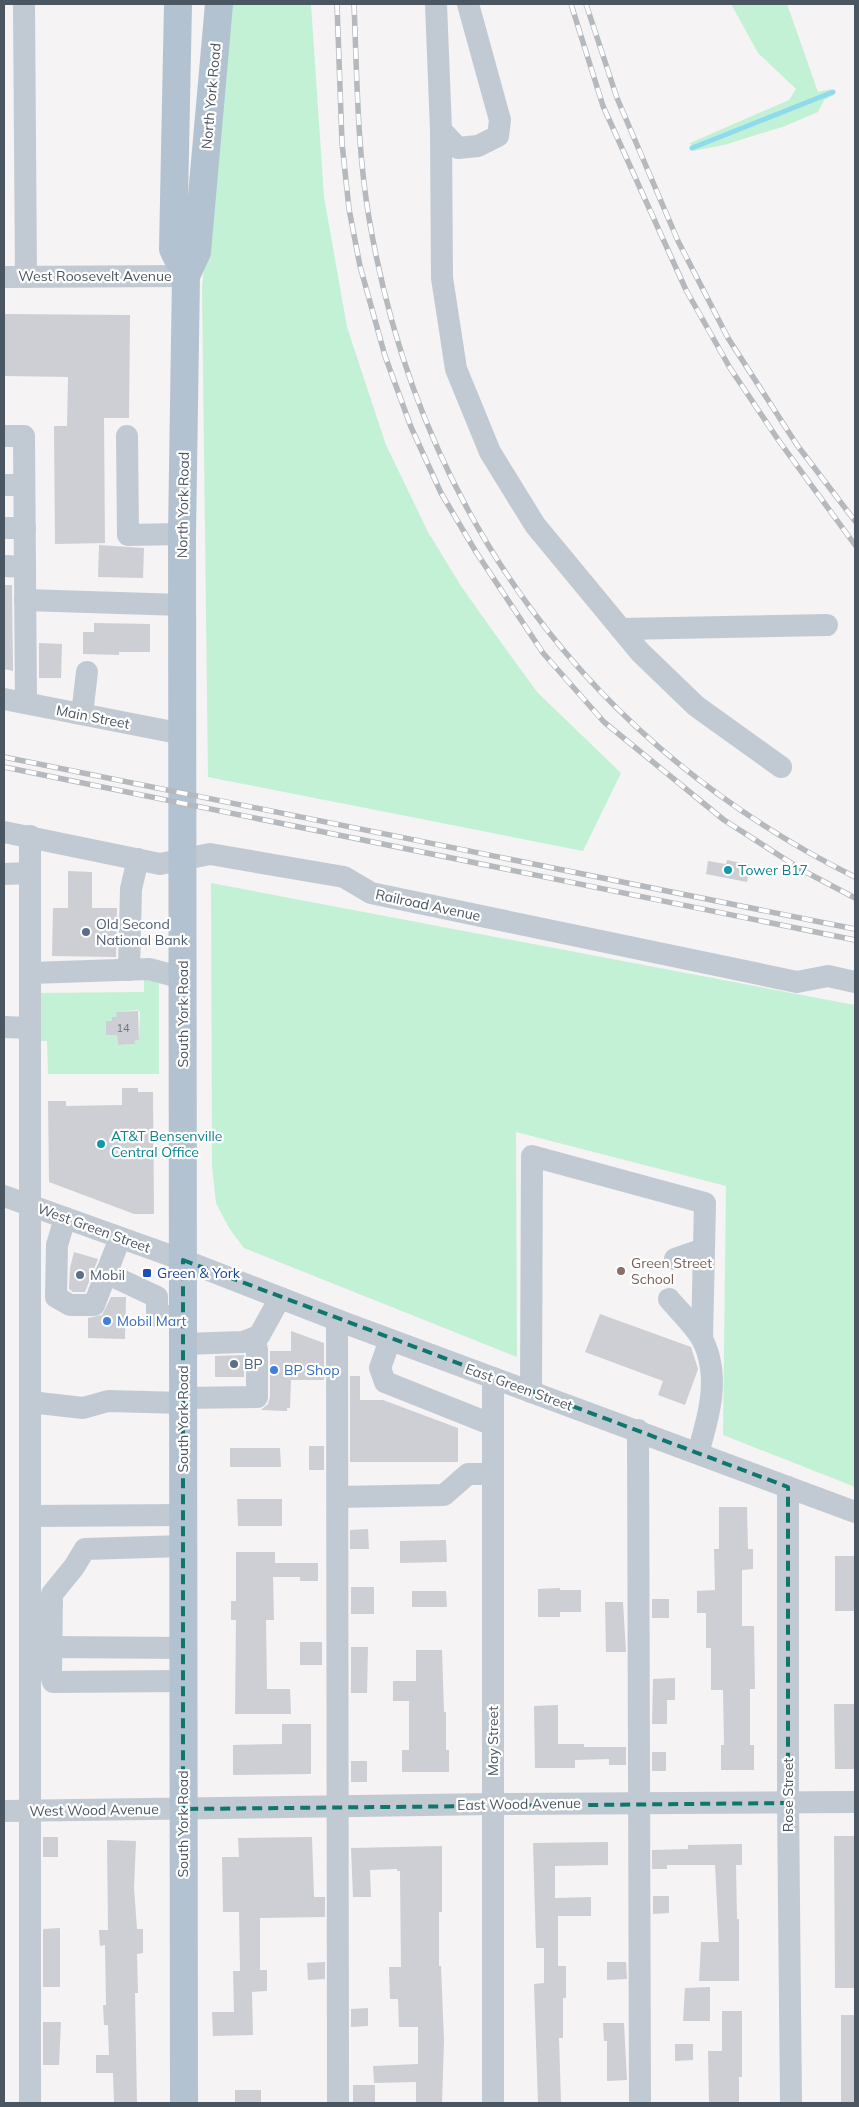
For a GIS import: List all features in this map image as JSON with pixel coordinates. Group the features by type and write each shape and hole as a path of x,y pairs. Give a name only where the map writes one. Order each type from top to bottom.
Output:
{"main road":[{"name":"North York Road","path":"178,4 173,250 186,276"},
{"name":"North York Road","path":"183,734 182,534 186,276 198,252 219,4"},
{"name":"South York Road","path":"183,734 184,2103"}],"street":[{"path":"24,4 26,276"},
{"path":"436,4 441,130 442,278 456,369 490,452 535,525 640,652 696,706 781,766"},
{"path":"441,130 458,148 478,146 498,136 500,120 468,4"},
{"name":"West Roosevelt Avenue","path":"4,277 186,276"},
{"path":"4,436 24,436 14,485 14,566 25,600 26,703"},
{"path":"127,436 128,535 182,534"},
{"path":"25,600 182,605"},
{"path":"621,629 827,625"},
{"path":"82,714 87,672"},
{"name":"Main Street","path":"4,699 183,734"},
{"name":"Railroad Avenue","path":"4,832 160,864 210,854 344,878 372,893 797,982 828,976 855,982"},
{"path":"30,836 30,1516 44,1634 53,1682 184,1681"},
{"path":"129,970 131,889 138,859"},
{"path":"4,874 30,873"},
{"path":"30,974 149,969 184,978"},
{"path":"4,1027 30,1028"},
{"path":"531,1392 532,1156 705,1203 702,1338 711,1365 711,1408 698,1453"},
{"name":"West Green Street","path":"4,1196 184,1260"},
{"path":"65,1218 57,1245 56,1297 70,1306 94,1305 120,1238"},
{"path":"675,1259 704,1249"},
{"name":"East Green Street","path":"184,1260 390,1340 638,1430 855,1512"},
{"path":"106,1273 157,1297 157,1316 184,1316"},
{"path":"184,1344 243,1342 259,1336 280,1298"},
{"path":"670,1299 702,1338"},
{"path":"337,1320 338,2103"},
{"path":"30,1402 83,1408 108,1401 183,1400 257,1396 257,1350 254,1338"},
{"path":"390,1340 380,1368 385,1382 493,1424"},
{"name":"May Street","path":"493,1378 493,2103"},
{"path":"638,1430 640,2103"},
{"path":"338,1497 444,1495 468,1474 493,1474"},
{"name":"Rose Street","path":"788,1487 790,2103"},
{"path":"30,1516 184,1515"},
{"path":"30,2103 30,1811 44,1634 52,1594 74,1567 85,1549 184,1546"},
{"path":"44,1634 184,1648"},
{"name":"East Wood Avenue","path":"184,1809 493,1804 855,1802"},
{"name":"West Wood Avenue","path":"4,1811 184,1809"}],"highlighted area":[{"path":"183,1260 788,1487 788,1803 183,1809"}],"green space":[{"path":"232,4 311,4 324,197 347,327 386,445 428,532 461,586 537,692 621,773 583,851 208,777 202,287"},
{"path":"731,4 787,4 818,92 831,89 834,95 824,100 818,112 785,126 724,145 693,151 690,143 789,100 796,89 758,53"},
{"path":"211,883 855,1005 855,1487 723,1435 726,1186 516,1132 517,1357 244,1248 229,1228 216,1203 212,1166"},
{"path":"144,980 159,980 159,1074 48,1074 47,1041 34,1041 34,993 144,992","holes":["137,1010 140,1012 139,1040 134,1041 134,1044 118,1045 117,1035 106,1021 112,1021 112,1017 117,1017 117,1012"]}],"building":[{"path":"4,314 130,315 129,418 104,418 105,543 55,544 54,426 67,426 68,377 4,376"},
{"path":"99,545 144,548 143,578 98,577"},
{"path":"4,585 12,585 13,671 4,669"},
{"path":"94,623 150,624 150,652 119,652 119,655 83,654 83,632 94,632"},
{"path":"39,643 62,644 61,678 39,678"},
{"name":"Tower B17","path":"727,860 750,865 747,882 706,874 708,861 726,864"},
{"name":"Old Second National Bank","path":"68,871 92,872 92,908 117,908 116,957 52,956 53,908 68,908"},
{"path":"138,1011 139,1040 134,1041 135,1044 118,1045 117,1035 106,1035 106,1021 112,1021 112,1017 117,1017 116,1012"},
{"name":"AT&T Bensenville Central Office","path":"122,1088 138,1088 138,1092 153,1092 154,1214 134,1214 49,1182 48,1101 66,1101 66,1106 122,1105"},
{"name":"Mobil","path":"74,1252 98,1259 85,1292 73,1292 69,1289 70,1268"},
{"name":"Mobil Mart","path":"111,1297 126,1297 125,1339 88,1338 88,1318 102,1315"},
{"path":"600,1314 691,1347 698,1369 685,1405 658,1395 663,1381 585,1352"},
{"path":"291,1331 324,1343 324,1380 291,1380 290,1408 287,1408 287,1411 261,1410 268,1404 270,1397 270,1351 291,1351"},
{"name":"BP","path":"244,1355 244,1377 215,1377 215,1356"},
{"path":"350,1376 360,1376 360,1400 383,1400 458,1428 458,1462 350,1462"},
{"path":"309,1446 324,1446 324,1470 309,1470"},
{"path":"230,1448 280,1448 281,1467 230,1467"},
{"path":"237,1499 282,1499 282,1526 238,1526"},
{"path":"719,1507 747,1507 748,1549 753,1549 753,1569 742,1570 742,1626 754,1626 755,1689 750,1689 750,1745 754,1745 754,1770 721,1770 721,1745 724,1745 723,1690 711,1690 711,1648 706,1648 706,1613 697,1613 697,1591 715,1590 714,1549 719,1549"},
{"path":"368,1529 369,1549 350,1549 350,1530"},
{"path":"446,1540 447,1562 400,1563 400,1541"},
{"path":"236,1552 275,1552 275,1563 318,1563 318,1581 300,1581 300,1577 273,1577 274,1620 266,1620 267,1689 290,1689 291,1714 235,1714 236,1620 231,1620 231,1601 236,1601"},
{"path":"835,1556 855,1556 855,1611 835,1611"},
{"path":"351,1587 374,1587 374,1614 351,1614"},
{"path":"560,1588 560,1590 581,1590 581,1612 560,1612 560,1617 538,1617 538,1589"},
{"path":"412,1591 446,1591 447,1607 412,1607"},
{"path":"652,1599 669,1599 669,1618 652,1618"},
{"path":"605,1602 623,1602 626,1652 606,1652"},
{"path":"300,1642 322,1642 322,1665 300,1665"},
{"path":"351,1647 368,1647 367,1693 351,1693"},
{"path":"416,1650 442,1650 444,1712 446,1712 446,1750 449,1750 449,1772 402,1772 402,1750 409,1750 409,1701 393,1701 393,1681 416,1681"},
{"path":"675,1678 675,1700 667,1700 667,1724 652,1724 653,1679"},
{"path":"834,1704 855,1704 854,1769 835,1769"},
{"path":"558,1705 558,1744 584,1744 584,1747 626,1747 626,1765 609,1765 609,1759 575,1760 575,1768 535,1768 534,1706"},
{"path":"282,1724 311,1724 311,1774 233,1775 233,1745 282,1744"},
{"path":"652,1752 666,1752 666,1771 652,1771"},
{"path":"351,1761 367,1761 367,1782 351,1782"},
{"path":"834,1836 855,1836 855,1988 835,1988"},
{"path":"43,1837 58,1837 58,1857 43,1857"},
{"path":"312,1837 314,1897 325,1897 325,1917 260,1918 260,1970 267,1970 267,1991 252,1992 253,2035 213,2036 212,2012 234,2012 233,1971 240,1971 239,1912 223,1912 222,1857 239,1857 238,1838"},
{"path":"107,1840 136,1841 134,1888 137,1929 143,1929 143,1953 137,1954 138,1993 135,1993 137,2103 114,2103 113,2073 96,2073 96,2055 109,2055 108,2025 104,2025 103,2005 106,2005 105,1945 100,1946 99,1930 108,1930"},
{"path":"608,1842 608,1865 555,1866 555,1898 591,1897 591,1916 558,1916 558,1966 566,1966 566,1998 563,1998 563,2038 559,2038 561,2103 538,2103 534,1984 544,1983 544,1948 536,1948 533,1843"},
{"path":"742,1844 742,1865 736,1865 737,1919 739,1919 739,1981 699,1981 701,1942 719,1942 715,1865 667,1865 667,1869 652,1869 652,1850 688,1849 688,1845"},
{"path":"442,1846 442,1912 439,1912 439,1966 441,1966 444,2041 442,2103 416,2103 416,2082 374,2083 373,2066 418,2064 418,2027 399,2027 398,1999 390,1999 389,1967 401,1967 400,1871 397,1871 397,1869 370,1870 371,1897 353,1897 351,1848"},
{"path":"653,1896 669,1896 669,1913 653,1914"},
{"path":"60,1928 60,1987 43,1987 43,1929"},
{"path":"325,1962 325,1979 308,1980 307,1963"},
{"path":"607,1962 626,1962 627,1979 607,1980"},
{"path":"710,1987 710,2021 683,2021 685,1988"},
{"path":"368,2008 368,2026 351,2027 351,2009"},
{"path":"722,2011 742,2011 742,2077 739,2077 739,2103 709,2103 708,2051 722,2051"},
{"path":"841,2015 855,2015 855,2103 841,2103"},
{"path":"43,2022 61,2022 59,2065 43,2065"},
{"path":"603,2023 624,2023 627,2080 607,2081 607,2041 604,2041"},
{"path":"675,2044 693,2044 693,2060 675,2061"},
{"path":"353,2085 375,2085 375,2102 353,2103"},
{"path":"235,2090 261,2090 261,2103 235,2103"}],"waterway":[{"path":"692,148 833,92"}],"railway":[{"path":"337,4 342,143 349,209 360,266 385,356 411,427 441,493 476,552 543,653 604,722 724,820 802,870 855,898"},
{"path":"354,4 358,111 365,191 369,218 393,326 428,427 474,521 530,608 597,687 673,759 759,822 855,877"},
{"path":"571,4 603,106 686,290 730,368 779,441 855,545"},
{"path":"586,4 617,98 678,241 728,338 797,445 855,521"},
{"path":"4,757 855,929"},
{"path":"4,767 855,940"}],"place":[{"name":"Tower B17","path":"728,870"},
{"name":"Old Second National Bank","path":"86,932"},
{"name":"AT&T Bensenville Central Office","path":"101,1144"},
{"name":"Green Street School","path":"621,1271"},
{"name":"Green & York","path":"147,1273"},
{"name":"Mobil","path":"80,1275"},
{"name":"Mobil Mart","path":"107,1321"},
{"name":"BP","path":"234,1364"},
{"name":"BP Shop","path":"274,1370"}]}
